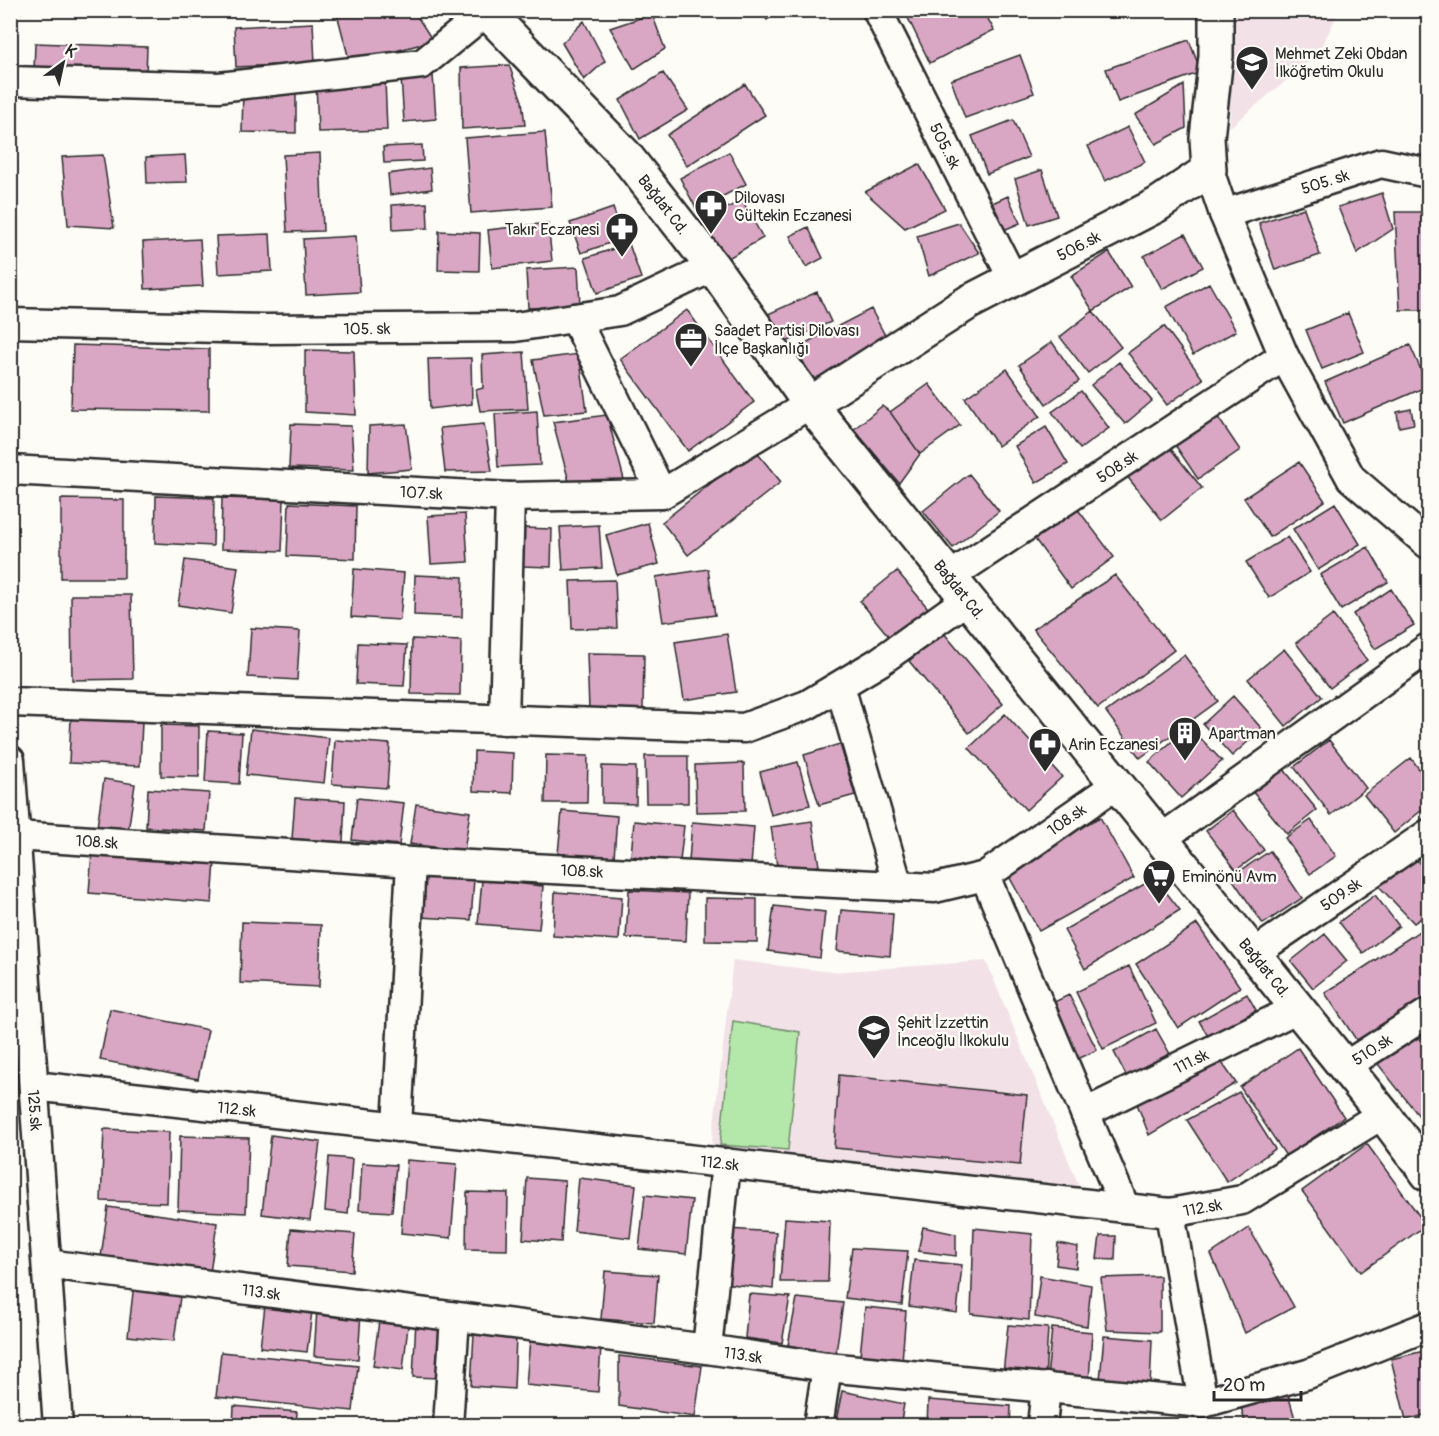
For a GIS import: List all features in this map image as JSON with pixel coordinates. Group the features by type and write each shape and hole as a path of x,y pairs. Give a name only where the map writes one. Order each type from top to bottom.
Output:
{"main road":[{"path":"1209,170 1207,138 1216,56 1216,10"},
{"name":"Bağdat Cd.","path":"486,11 625,155 713,267 810,404 1298,1008 1428,1174"},
{"name":"506.sk","path":"810,404 969,302 1157,205 1209,170"}],"street":[{"name":"505..sk","path":"877,10 1013,279"},
{"path":"10,81 219,87 422,64 486,11"},
{"name":"505. sk","path":"1224,214 1381,163 1428,173"},
{"path":"1209,170 1224,214 1284,356 1351,478 1428,544"},
{"name":"105. sk","path":"10,323 263,329 515,327 620,310 713,267"},
{"path":"575,318 662,494 810,404"},
{"name":"508.sk","path":"958,589 1284,356"},
{"name":"107.sk","path":"10,470 510,496 662,494"},
{"path":"504,720 510,496"},
{"path":"10,702 744,728 807,705 879,662 958,589"},
{"path":"1161,838 1428,648"},
{"path":"840,686 898,886"},
{"name":"125.sk","path":"10,760 58,1425"},
{"name":"108.sk","path":"16,836 411,862 935,888 985,876 1117,784"},
{"name":"509.sk","path":"1253,954 1428,834"},
{"path":"397,1127 411,862"},
{"path":"985,876 1125,1208"},
{"name":"111.sk","path":"1085,1113 1298,1008"},
{"name":"510.sk","path":"1344,1067 1428,1013"},
{"name":"112.sk","path":"34,1086 1170,1213 1242,1200 1383,1114"},
{"path":"707,1349 726,1163"},
{"path":"1170,1213 1203,1403"},
{"name":"113.sk","path":"47,1264 707,1349 827,1367 1203,1403 1308,1374 1428,1326"},
{"path":"448,1425 455,1317"},
{"path":"818,1425 827,1367"},
{"path":"1042,1425 1046,1388"}],"shaded area":[{"name":"Mehmet Zeki Obdan İlköğretim Okulu","path":"1231,11 1339,11 1318,54 1230,127"},
{"name":"Şehit İzzettin İnceoğlu İlkokulu","path":"733,960 832,972 986,961 1080,1188 711,1149"}],"green space":[{"path":"733,1021 800,1032 788,1150 720,1145"}],"building":[{"path":"336,10 413,10 433,41 350,63"},
{"path":"760,10 780,10 767,20"},
{"path":"904,10 983,10 994,30 930,63"},
{"path":"1110,10 1136,10 1112,18"},
{"path":"652,14 665,49 634,69 610,28"},
{"path":"584,21 605,61 584,80 562,43"},
{"path":"313,23 315,63 236,67 234,27"},
{"path":"1189,40 1201,72 1118,102 1106,69"},
{"path":"35,43 147,47 146,76 34,72"},
{"path":"1020,55 1034,93 965,118 951,80"},
{"path":"509,65 522,101 525,125 462,129 461,68"},
{"path":"663,73 688,110 640,139 620,100"},
{"path":"433,75 436,119 404,122 401,77"},
{"path":"385,80 387,130 318,132 316,82"},
{"path":"745,84 765,115 687,166 667,135"},
{"path":"1184,85 1186,128 1156,144 1135,115"},
{"path":"243,90 296,91 296,133 242,132"},
{"path":"1013,120 1029,157 987,174 972,136"},
{"path":"1128,127 1145,162 1105,181 1088,146"},
{"path":"545,132 552,207 471,213 465,138"},
{"path":"422,145 423,161 384,163 383,147"},
{"path":"729,152 746,184 697,210 680,178"},
{"path":"320,153 323,231 287,232 283,155"},
{"path":"103,155 114,228 68,225 62,157"},
{"path":"185,155 187,182 147,183 146,157"},
{"path":"919,164 945,209 905,228 865,192"},
{"path":"430,168 432,189 390,195 388,174"},
{"path":"1042,170 1057,216 1029,225 1015,179"},
{"path":"1382,193 1393,229 1357,253 1338,207"},
{"path":"1008,196 1020,223 999,232 988,205"},
{"path":"742,200 763,238 725,260 703,221"},
{"path":"427,203 428,228 393,230 392,205"},
{"path":"613,208 624,238 581,253 570,223"},
{"path":"1304,208 1320,255 1275,270 1259,223"},
{"path":"1395,212 1428,212 1428,310 1400,310"},
{"path":"548,223 552,261 492,268 488,230"},
{"path":"959,223 979,253 929,276 917,236"},
{"path":"808,227 823,258 806,267 790,236"},
{"path":"439,231 480,233 479,271 438,270"},
{"path":"270,234 272,271 218,274 216,236"},
{"path":"1185,234 1203,267 1162,289 1144,256"},
{"path":"356,236 360,292 306,295 303,239"},
{"path":"200,239 203,286 145,289 143,242"},
{"path":"629,244 641,278 597,293 585,258"},
{"path":"1109,252 1131,287 1093,311 1071,276"},
{"path":"578,267 580,306 528,308 526,270"},
{"path":"1209,283 1236,331 1193,355 1166,307"},
{"path":"817,292 831,322 782,344 768,314"},
{"path":"871,309 888,341 813,380 796,348"},
{"path":"687,310 754,402 688,451 620,359"},
{"path":"1093,311 1121,347 1088,373 1060,337"},
{"path":"1348,313 1364,352 1322,369 1306,330"},
{"path":"1164,326 1203,379 1167,405 1128,353"},
{"path":"1052,342 1079,381 1046,404 1019,365"},
{"path":"73,345 209,349 209,411 71,409"},
{"path":"1410,345 1428,386 1343,423 1325,382"},
{"path":"305,350 354,351 356,415 305,412"},
{"path":"524,352 528,409 480,411 476,390 483,388 482,355"},
{"path":"579,354 587,411 544,415 533,360"},
{"path":"471,358 472,404 430,409 428,359"},
{"path":"1119,362 1152,401 1125,424 1091,385"},
{"path":"1007,369 1040,416 998,446 965,398"},
{"path":"929,384 960,425 920,454 890,412"},
{"path":"1081,391 1109,428 1080,449 1052,412"},
{"path":"882,406 890,412 920,454 899,483 854,429"},
{"path":"1411,409 1414,424 1399,427 1397,412"},
{"path":"1213,410 1240,450 1198,479 1171,439"},
{"path":"537,411 540,465 498,467 495,414"},
{"path":"607,415 625,483 571,489 553,422"},
{"path":"291,424 351,426 354,470 289,468"},
{"path":"406,424 412,469 368,473 369,426"},
{"path":"484,424 492,471 445,472 440,428"},
{"path":"1046,427 1068,464 1036,483 1015,446"},
{"path":"1166,443 1202,488 1162,520 1126,475"},
{"path":"754,449 781,482 688,555 662,522"},
{"path":"1299,462 1325,501 1270,537 1244,498"},
{"path":"969,474 999,511 953,548 923,511"},
{"path":"156,496 214,498 213,546 155,543"},
{"path":"222,498 284,500 282,551 221,549"},
{"path":"61,499 124,500 124,578 61,578"},
{"path":"289,503 356,506 355,559 287,556"},
{"path":"1335,503 1360,544 1318,570 1293,529"},
{"path":"1076,507 1114,557 1071,589 1034,538"},
{"path":"465,514 468,562 431,564 428,516"},
{"path":"648,523 659,564 617,575 606,535"},
{"path":"599,525 602,568 563,570 560,527"},
{"path":"523,528 552,529 551,567 521,566"},
{"path":"1287,537 1310,572 1269,598 1246,562"},
{"path":"1368,547 1388,582 1341,610 1320,575"},
{"path":"185,560 238,567 231,613 178,605"},
{"path":"354,569 404,573 400,620 351,617"},
{"path":"708,569 715,615 663,622 656,577"},
{"path":"897,571 932,613 895,644 860,601"},
{"path":"415,575 463,577 462,617 414,615"},
{"path":"1115,575 1174,650 1098,708 1033,629"},
{"path":"615,580 617,628 572,629 570,581"},
{"path":"1391,589 1414,625 1375,649 1353,614"},
{"path":"71,595 131,595 133,679 72,680"},
{"path":"1333,615 1367,660 1330,688 1296,643"},
{"path":"251,628 300,631 297,680 248,677"},
{"path":"943,632 1003,704 969,733 909,661"},
{"path":"727,634 736,692 684,700 675,642"},
{"path":"412,639 461,641 460,695 411,694"},
{"path":"358,643 407,645 404,686 356,684"},
{"path":"1284,649 1322,697 1286,726 1248,679"},
{"path":"587,653 644,654 643,709 589,710"},
{"path":"1184,655 1218,701 1140,758 1106,712"},
{"path":"1233,696 1262,729 1232,756 1203,724"},
{"path":"1005,714 1062,777 1026,810 969,748"},
{"path":"71,718 142,721 140,766 69,763"},
{"path":"161,725 199,726 199,777 161,776"},
{"name":"Apartman","path":"1189,726 1222,761 1181,798 1149,762"},
{"path":"251,729 329,738 324,783 246,775"},
{"path":"208,731 242,733 239,784 205,782"},
{"path":"335,740 390,744 387,788 332,784"},
{"path":"1329,740 1366,788 1331,815 1294,767"},
{"path":"840,744 855,795 819,805 804,755"},
{"path":"474,751 513,753 512,793 473,791"},
{"path":"546,755 588,756 587,803 545,803"},
{"path":"645,756 688,756 688,803 646,803"},
{"path":"1411,758 1428,781 1428,805 1394,833 1364,795"},
{"path":"798,762 810,805 771,815 760,772"},
{"path":"744,763 745,811 696,812 695,765"},
{"path":"602,766 636,767 636,804 602,803"},
{"path":"1282,767 1317,810 1287,834 1252,791"},
{"path":"104,779 135,784 128,832 97,827"},
{"path":"148,789 209,793 206,831 146,827"},
{"path":"295,798 345,801 343,842 292,839"},
{"path":"357,798 404,803 399,845 352,840"},
{"path":"416,804 470,812 464,851 410,844"},
{"path":"1233,810 1264,850 1236,870 1206,831"},
{"path":"562,811 617,816 614,858 558,854"},
{"path":"1100,817 1134,878 1039,931 1005,869"},
{"path":"1311,820 1336,856 1310,874 1285,838"},
{"path":"634,821 684,826 680,861 631,856"},
{"path":"812,821 819,866 778,872 771,827"},
{"path":"692,822 754,827 751,866 689,861"},
{"path":"92,851 215,861 212,903 89,893"},
{"path":"1270,851 1302,898 1263,924 1231,877"},
{"path":"1413,855 1428,874 1428,913 1414,923 1372,879"},
{"path":"423,875 474,879 471,920 420,917"},
{"path":"1155,878 1180,910 1085,969 1064,930"},
{"path":"482,880 543,886 539,929 478,924"},
{"path":"629,890 688,893 686,941 626,938"},
{"path":"555,892 622,897 619,940 553,936"},
{"path":"1375,895 1399,926 1363,953 1339,922"},
{"path":"705,898 757,899 757,942 705,941"},
{"path":"774,906 825,912 820,958 768,951"},
{"path":"841,910 893,914 890,956 837,951"},
{"path":"242,922 321,925 319,987 240,983"},
{"path":"1197,924 1240,987 1178,1028 1136,964"},
{"path":"1424,928 1428,934 1428,1003 1361,1047 1325,993"},
{"path":"1325,934 1347,961 1313,988 1291,961"},
{"path":"1129,966 1156,1023 1103,1049 1076,992"},
{"path":"1247,994 1256,1010 1209,1038 1199,1021"},
{"path":"1069,995 1097,1050 1078,1059 1050,1004"},
{"path":"110,1009 208,1030 198,1079 100,1060"},
{"path":"1420,1023 1428,1033 1428,1108 1419,1116 1374,1059"},
{"path":"1156,1029 1170,1054 1127,1077 1114,1052"},
{"path":"1298,1048 1344,1117 1286,1156 1240,1087"},
{"path":"1218,1057 1236,1083 1149,1135 1134,1096"},
{"path":"839,1075 1027,1095 1020,1165 834,1148"},
{"path":"1239,1092 1275,1149 1227,1182 1187,1120"},
{"path":"104,1129 169,1132 167,1203 101,1201"},
{"path":"271,1135 320,1142 310,1220 262,1214"},
{"path":"180,1136 249,1138 246,1213 178,1210"},
{"path":"1367,1144 1426,1225 1361,1272 1302,1191"},
{"path":"329,1157 352,1159 348,1214 325,1211"},
{"path":"407,1160 457,1164 451,1238 401,1233"},
{"path":"362,1163 396,1165 392,1212 359,1210"},
{"path":"527,1178 565,1181 561,1242 523,1239"},
{"path":"579,1178 636,1185 630,1238 574,1231"},
{"path":"467,1192 508,1193 507,1250 466,1249"},
{"path":"645,1195 692,1200 686,1254 639,1249"},
{"path":"108,1207 217,1223 210,1273 101,1257"},
{"path":"785,1218 830,1221 828,1282 780,1282"},
{"path":"923,1227 956,1234 956,1256 918,1251"},
{"path":"974,1228 1032,1234 1029,1320 971,1314"},
{"path":"1249,1228 1294,1307 1245,1333 1211,1254"},
{"path":"291,1229 355,1234 352,1271 288,1266"},
{"path":"728,1229 776,1232 773,1289 723,1283"},
{"path":"1100,1236 1116,1236 1115,1260 1097,1259"},
{"path":"1058,1243 1078,1247 1076,1268 1056,1265"},
{"path":"852,1248 908,1251 902,1305 845,1298"},
{"path":"914,1260 962,1265 957,1313 909,1306"},
{"path":"605,1271 658,1275 654,1323 601,1319"},
{"path":"1040,1276 1091,1285 1087,1326 1035,1317"},
{"path":"1160,1276 1160,1332 1107,1330 1101,1278"},
{"path":"134,1284 181,1290 174,1341 128,1336"},
{"path":"749,1294 790,1297 782,1343 745,1338"},
{"path":"797,1298 843,1303 836,1353 788,1345"},
{"path":"265,1306 312,1311 307,1352 260,1347"},
{"path":"865,1307 906,1311 902,1361 860,1356"},
{"path":"317,1309 361,1312 358,1359 314,1356"},
{"path":"380,1313 409,1317 403,1370 373,1366"},
{"path":"416,1320 442,1322 439,1378 413,1377"},
{"path":"1008,1325 1048,1328 1045,1379 1003,1374"},
{"path":"1052,1328 1092,1332 1089,1382 1047,1378"},
{"path":"474,1334 516,1336 514,1389 471,1386"},
{"path":"1104,1336 1152,1340 1150,1388 1100,1380"},
{"path":"530,1340 601,1347 598,1392 526,1385"},
{"path":"1428,1350 1428,1414 1406,1420 1391,1359"},
{"path":"221,1352 358,1366 353,1411 216,1397"},
{"path":"619,1356 702,1366 695,1417 619,1406"},
{"path":"842,1391 904,1404 900,1426 835,1426"},
{"path":"1288,1394 1297,1426 1246,1426 1241,1407"},
{"path":"928,1400 1011,1406 1010,1426 927,1426"},
{"path":"234,1406 297,1412 296,1426 233,1426"},
{"path":"1060,1420 1117,1425 1117,1426 1059,1426"},
{"path":"1140,1420 1180,1422 1180,1426 1140,1426"}],"place":[{"name":"Mehmet Zeki Obdan İlköğretim Okulu","path":"1252,91"},
{"name":"Dilovası Gültekin Eczanesi","path":"711,235"},
{"name":"Takır Eczanesi","path":"622,258"},
{"name":"Saadet Partisi Dilovası İlçe Başkanlığı","path":"691,368"},
{"name":"Apartman","path":"1185,762"},
{"name":"Arin Eczanesi","path":"1045,773"},
{"name":"Eminönü Avm","path":"1159,905"},
{"name":"Şehit İzzettin İnceoğlu İlkokulu","path":"874,1060"}]}
